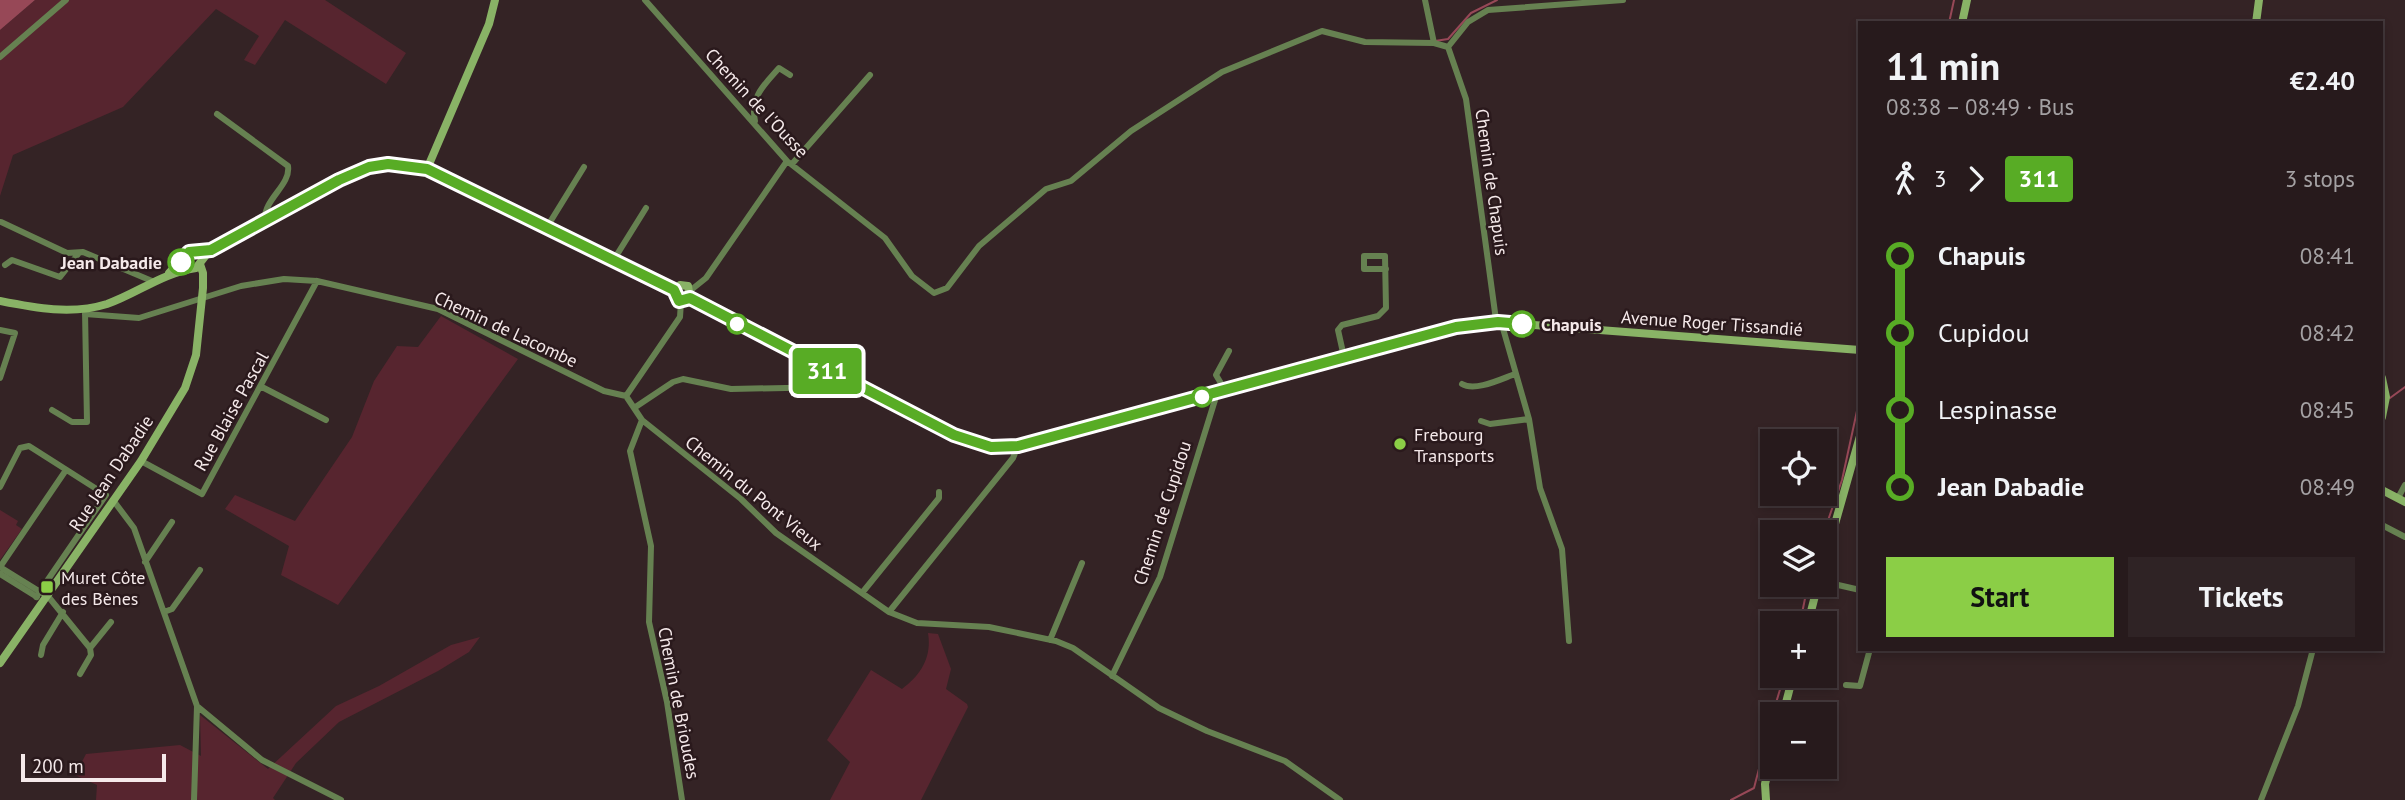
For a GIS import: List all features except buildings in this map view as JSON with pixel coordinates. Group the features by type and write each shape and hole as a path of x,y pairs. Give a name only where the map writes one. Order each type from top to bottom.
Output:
{"main road":[{"path":"427,169 489,24 495,0"},
{"path":"1962,21 1967,0"},
{"path":"2256,21 2259,0"},
{"path":"0,303 85,311 108,303 169,273 196,266 211,250 339,180 369,167 388,164 427,169 674,290"},
{"path":"169,273 189,252 211,250"},
{"path":"195,253 196,266"},
{"path":"184,258 196,266"},
{"name":"Rue Jean Dabadie","path":"0,663 42,596 141,461 185,388 196,355 202,300 203,283 196,266"},
{"path":"682,285 687,297 675,298 674,290 682,285"},
{"name":"Avenue Roger Tissandié","path":"687,297 968,442 991,447 1018,446 1456,327 1498,322 1858,350"},
{"path":"2383,383 2386,397 2383,412"},
{"path":"1836,520 1858,443"},
{"path":"2383,490 2402,500"},
{"path":"1766,779 1766,800"}],"street":[{"path":"0,57 66,0"},
{"name":"Chemin de l'Ousse","path":"645,0 790,162 885,238 912,276 933,293 947,288 979,246 1046,189 1071,181 1130,131 1222,72 1322,31 1365,42 1434,43 1448,47"},
{"path":"1426,0 1434,43"},
{"path":"1448,47 1468,22 1488,10 1623,0"},
{"name":"Chemin de Chapuis","path":"1448,47 1466,99 1498,322 1502,325 1529,419 1539,488 1562,549 1569,641"},
{"path":"756,124 753,107 757,92 779,68 790,75"},
{"path":"642,420 626,396 680,317 687,297 711,271 790,162 870,75"},
{"path":"217,114 288,166 288,175 266,208 265,219"},
{"path":"547,228 584,167"},
{"path":"612,261 646,208"},
{"path":"1,222 67,253 79,253 152,281"},
{"path":"5,265 12,260 60,277 79,253"},
{"path":"1344,358 1338,330 1342,326 1383,313 1386,308 1385,269"},
{"name":"Chemin de Lacombe","path":"85,311 139,318 242,286 284,279 317,281 438,309 604,391 626,396"},
{"name":"Rue Blaise Pascal","path":"141,461 202,494 317,281"},
{"path":"52,410 72,422 87,422 85,311"},
{"path":"0,330 15,333 0,378"},
{"path":"1225,390 1216,375 1228,351"},
{"path":"1462,384 1467,387 1515,374"},
{"path":"634,408 673,382 683,379 731,389 833,387"},
{"path":"261,387 326,419"},
{"name":"Chemin de Cupidou","path":"1112,676 1160,577 1215,400 1213,394"},
{"path":"1481,421 1490,424 1529,419"},
{"name":"Chemin du Pont Vieux","path":"642,420 741,499 776,533 888,611 917,623 989,627 1050,640 1073,648 1159,708 1207,731 1285,761 1340,800"},
{"name":"Chemin de Brioudes","path":"642,420 630,451 652,546 649,622 667,702 682,800"},
{"path":"0,487 20,448 29,446 106,495 42,596"},
{"path":"888,611 1013,458 1018,446"},
{"path":"66,470 0,567 63,612 90,648 91,655 80,674"},
{"path":"2402,500 2405,485"},
{"path":"862,593 939,498 939,492"},
{"path":"113,500 134,528 197,706 194,800"},
{"path":"145,562 172,522"},
{"path":"2383,526 2405,537"},
{"path":"1050,640 1082,563"},
{"path":"164,612 172,609 200,570"},
{"path":"0,573 42,596"},
{"path":"1837,585 1858,590"},
{"path":"41,655 43,645 63,612"},
{"path":"90,648 111,622"},
{"path":"1846,685 1860,686 1869,651"},
{"path":"2261,800 2298,706 2312,651"},
{"path":"197,706 262,760 341,800"}],"shaded area":[{"path":"0,0 35,0 0,30"},
{"path":"35,0 325,0 406,53 386,84 285,20 255,65 244,60 259,36 216,9 123,107 13,155 0,196 0,30"},
{"path":"441,316 518,359 338,605 281,575 289,546 225,509 235,495 295,521 352,437 374,381 397,346 418,347"},
{"path":"0,510 18,521 16,525 22,529 0,560"},
{"path":"928,633 938,634 951,669 946,689 968,707 921,800 830,800 850,762 827,740 871,670 902,689 915,678 927,658"},
{"path":"480,637 469,652 438,671 339,722 296,763 273,798 275,800 96,800 97,785 75,775 86,754 180,745 201,756 200,715 268,769 336,706 379,686 451,645"}],"waterway":[{"path":"1435,41 1448,39 1471,13 1497,0"},
{"path":"1949,21 1954,0"},
{"path":"2390,398 2405,387"},
{"path":"1828,520 1842,480 1858,406"},
{"path":"1802,611 1805,597"},
{"path":"1776,702 1780,688"},
{"path":"1731,800 1754,788 1760,765"}],"bus line":[{"name":"311","path":"181,262 189,252 211,250 339,180 369,167 388,164 427,169 674,290 675,298 679,301 684,302 690,298 799,357 968,442 991,447 1018,446 1456,327 1498,322 1522,324"}],"place":[{"name":"Jean Dabadie","path":"181,262"},
{"name":"Chapuis","path":"1522,324"},
{"name":"Frebourg Transports","path":"1400,444"},
{"name":"Muret Côte des Bènes","path":"47,587"}]}
